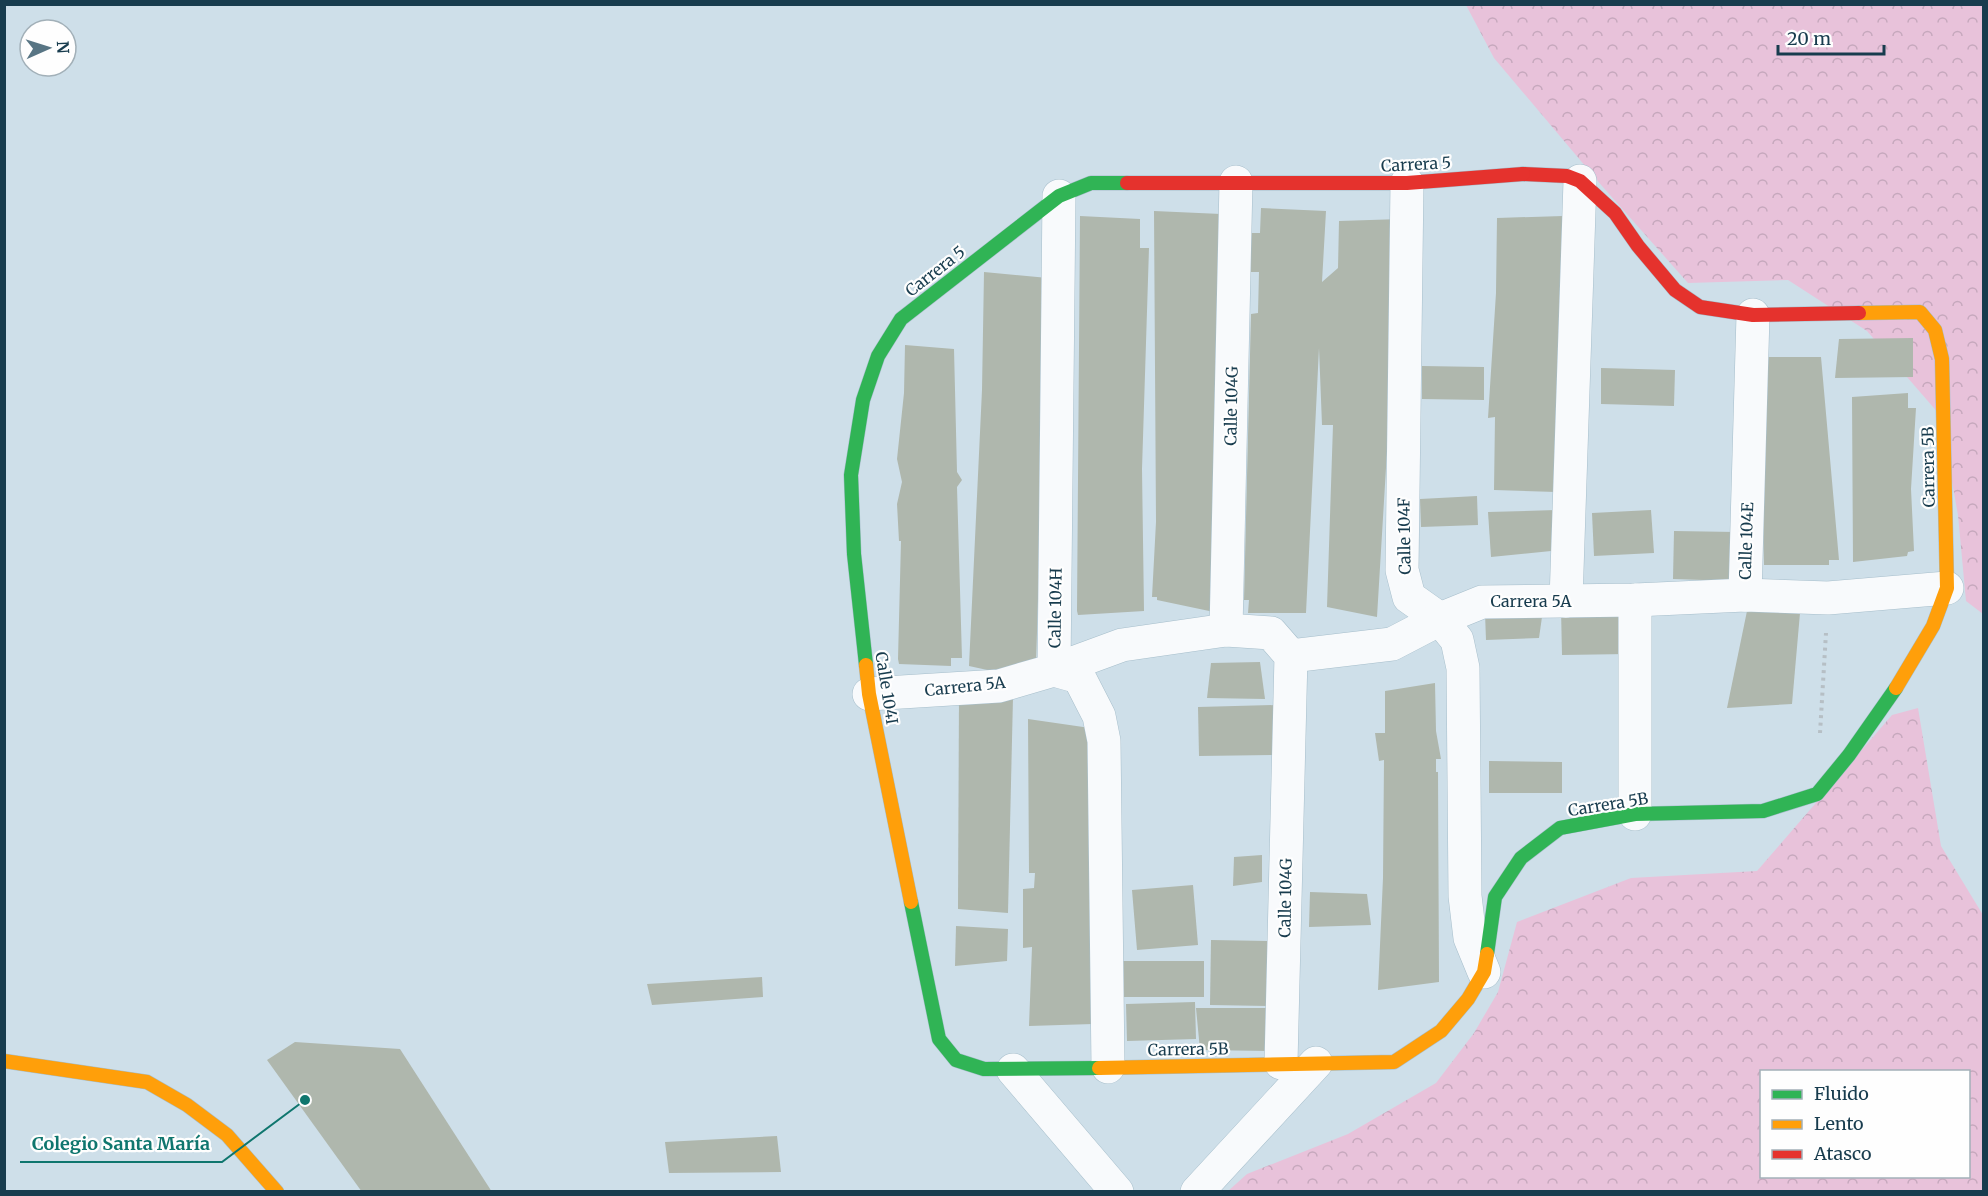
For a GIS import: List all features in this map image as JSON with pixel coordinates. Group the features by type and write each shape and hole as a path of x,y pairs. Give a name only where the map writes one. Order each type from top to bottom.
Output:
{"street":[{"name":"Carrera 5","path":"901,319 1059,196 1091,183 1407,183 1523,174 1567,176 1580,182 1615,213 1638,246 1675,290 1700,307 1753,315 1920,312"},
{"name":"Calle 104G","path":"1226,630 1236,182"},
{"path":"1566,601 1580,182"},
{"name":"Calle 104F","path":"1407,183 1402,570 1409,597 1440,619 1457,640 1463,668 1465,896 1470,938 1484,972"},
{"name":"Calle 104H","path":"1059,196 1054,670 1078,677 1100,716 1104,741 1108,1066"},
{"name":"Carrera 5B","path":"956,1060 984,1069 1013,1070 1108,1066 1394,1062 1441,1031 1468,999 1484,972 1495,897 1521,858 1560,828 1635,814 1763,811 1817,794 1849,755 1891,696 1933,627 1947,588 1942,358 1935,330 1920,312"},
{"name":"Calle 104E","path":"1753,315 1744,595 1828,598 1947,588"},
{"name":"Calle 104I","path":"901,319 878,356 863,400 851,475 854,554 869,694 939,1039 956,1060"},
{"name":"Carrera 5A","path":"869,694 999,686 1054,670 1122,645 1226,630 1281,644 1392,644 1440,619 1482,602 1635,600 1744,595"},
{"path":"1635,600 1635,814"},
{"name":"Calle 104G","path":"1281,644 1281,1063"},
{"path":"4,1061 147,1082 187,1105 227,1135 277,1191"},
{"path":"1197,1191 1316,1063"},
{"path":"1013,1070 1116,1191"}],"path":[{"path":"1820,736 1828,598"}],"green space":[{"path":"1466,5 1983,5 1983,614 1966,601 1958,515 1940,415 1867,331 1788,280 1688,283 1494,58"},
{"path":"1918,708 1941,846 1983,915 1983,1191 1227,1192 1247,1174 1348,1134 1436,1083 1474,1033 1498,992 1517,922 1631,878 1757,871 1892,715"}],"building":[{"path":"1261,208 1326,211 1322,282 1338,268 1339,221 1401,219 1377,617 1327,607 1333,425 1322,425 1319,348 1306,613 1248,613 1249,600 1244,600 1251,314 1258,313 1259,272 1251,272 1250,233 1260,233"},
{"path":"1154,211 1221,214 1214,612 1152,597 1156,522"},
{"path":"1080,216 1140,219 1140,248 1149,248 1142,469 1144,611 1078,615 1077,611"},
{"path":"1563,216 1556,492 1494,490 1495,417 1488,418 1496,293 1497,218"},
{"path":"984,272 1048,278 1036,664 1016,664 1015,676 969,666 982,390"},
{"path":"1913,338 1913,377 1835,378 1839,339"},
{"path":"905,345 954,349 957,472 962,480 957,487 962,658 951,658 951,666 899,664 898,659 901,541 899,541 897,504 902,482 897,459 904,393"},
{"path":"1768,357 1821,357 1839,560 1829,560 1829,565 1764,565 1759,363 1768,362"},
{"path":"1422,366 1484,367 1484,400 1422,399"},
{"path":"1601,368 1675,370 1674,406 1601,404"},
{"path":"1908,393 1908,408 1916,408 1911,489 1914,551 1908,552 1907,556 1853,562 1852,397"},
{"path":"1477,496 1478,525 1421,527 1420,499"},
{"path":"1556,510 1561,550 1491,557 1488,512"},
{"path":"1651,510 1654,553 1594,556 1592,513"},
{"path":"1674,531 1736,532 1734,581 1673,579"},
{"path":"1627,608 1628,654 1562,655 1561,609"},
{"path":"1543,610 1539,638 1486,640 1485,613"},
{"path":"1747,611 1800,613 1792,704 1727,708"},
{"path":"1260,662 1265,699 1207,698 1211,663"},
{"path":"1435,683 1436,731 1441,759 1436,759 1436,772 1438,772 1439,982 1378,990 1383,878 1384,760 1379,761 1375,733 1385,733 1385,691"},
{"path":"959,693 1013,697 1008,913 958,909"},
{"path":"1275,705 1276,755 1199,756 1198,707"},
{"path":"1028,719 1097,729 1093,1024 1029,1026 1032,947 1023,948 1023,889 1034,888 1035,873 1029,873"},
{"path":"1489,761 1562,762 1562,793 1489,793"},
{"path":"1262,855 1262,882 1233,886 1234,857"},
{"path":"1193,885 1198,945 1137,950 1132,890"},
{"path":"1310,892 1367,894 1371,925 1309,927"},
{"path":"956,926 1008,929 1007,961 955,966"},
{"path":"1211,940 1268,941 1268,1006 1210,1005"},
{"path":"1119,961 1204,961 1204,997 1118,997"},
{"path":"762,977 763,997 652,1005 647,984"},
{"path":"1195,1002 1196,1039 1127,1041 1126,1004"},
{"path":"1196,1008 1270,1008 1270,1051 1200,1050"},
{"path":"295,1042 400,1049 492,1192 362,1192 267,1060"},
{"path":"777,1136 781,1172 669,1173 665,1142"}],"traffic: fast":[{"path":"866,665 854,554 851,475 863,400 878,356 901,319 1059,196 1091,183 1127,183"},
{"path":"1487,954 1495,897 1521,858 1560,828 1635,814 1763,811 1817,794 1849,755 1896,688"},
{"path":"911,902 939,1039 956,1060 984,1069 1099,1068"}],"traffic: slow":[{"path":"1859,313 1920,312 1935,330 1942,359 1947,588 1933,626 1896,688"},
{"path":"866,665 869,694 911,902"},
{"path":"1099,1068 1394,1062 1441,1031 1468,999 1484,972 1487,954"},
{"path":"4,1061 147,1082 187,1105 227,1135 277,1192"}],"traffic: jam":[{"path":"1523,174 1567,176 1580,181 1615,213 1638,246 1675,290 1700,307 1753,315 1859,313"},
{"path":"1127,183 1407,183 1523,174"}],"place":[{"name":"Colegio Santa María","path":"305,1100"}]}
